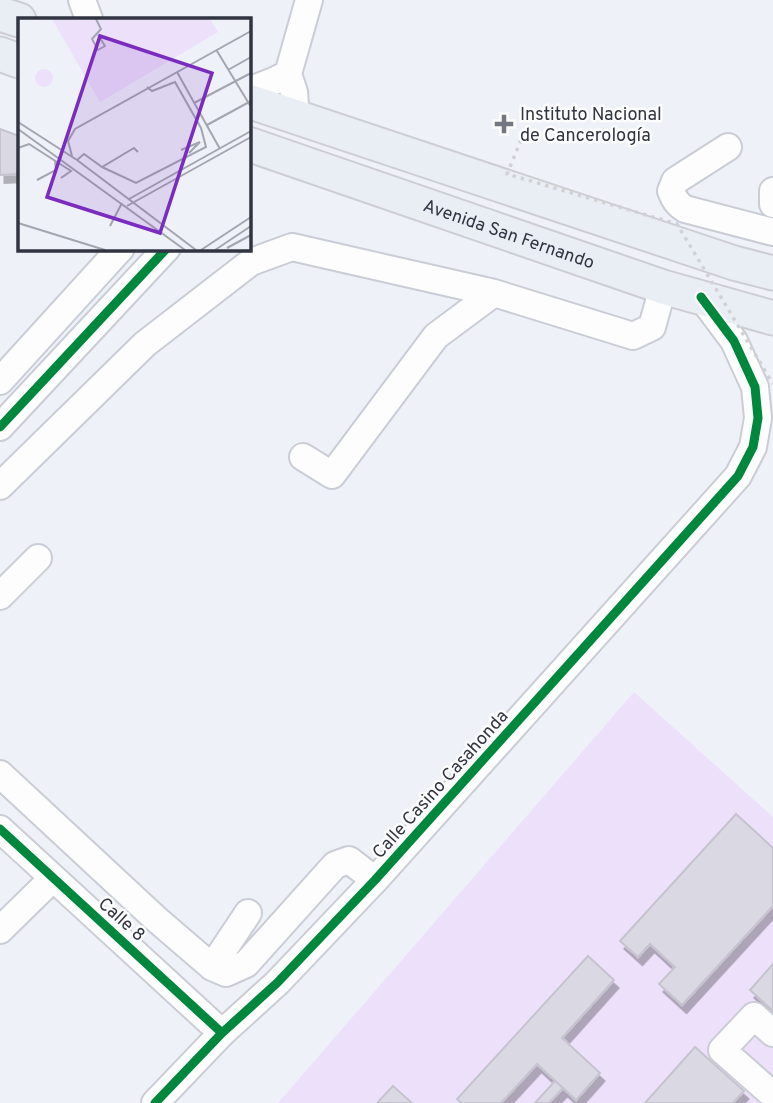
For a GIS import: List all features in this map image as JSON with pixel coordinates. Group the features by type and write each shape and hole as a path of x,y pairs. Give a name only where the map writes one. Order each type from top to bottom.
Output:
{"main road":[{"path":"0,13 18,20"},
{"path":"0,54 18,61"},
{"path":"252,103 734,263 773,273"},
{"name":"Avenida San Fernando","path":"253,151 663,287 773,318"},
{"path":"548,248 577,210"}],"street":[{"path":"82,0 89,18"},
{"path":"296,117 294,92 288,74 309,0"},
{"path":"252,103 274,81 288,74"},
{"path":"728,146 675,181 671,191 674,199 684,209 773,232"},
{"path":"773,191 773,204"},
{"path":"0,486 145,344 251,262 292,247 494,293 633,336 652,327 663,287"},
{"path":"0,381 119,250"},
{"path":"0,427 165,250"},
{"path":"303,457 332,475 436,336 494,293"},
{"name":"Calle Casino Casahonda","path":"155,1103 222,1033 277,983 375,880 738,476 752,447 758,418 755,387 734,341 701,297"},
{"path":"4,583 38,558"},
{"path":"0,774 155,918 212,967 226,973 246,964 335,865 349,860 375,880"},
{"name":"Calle 8","path":"0,829 222,1033"},
{"path":"0,930 53,878"},
{"path":"212,967 248,913"},
{"path":"773,1033 754,1016 722,1050 773,1096"}],"path":[{"path":"521,140 507,174 677,224 773,384"}],"shaded area":[{"path":"634,692 773,817 773,1103 278,1103"}],"building":[{"path":"0,129 18,136 18,174 0,175"},
{"path":"736,814 773,848 773,906 682,1005 659,984 675,967 650,944 638,957 620,941"},
{"path":"588,956 614,980 562,1038 600,1073 576,1100 537,1064 501,1103 461,1103 457,1099"},
{"path":"773,964 773,1011 750,990"},
{"path":"695,1047 744,1091 733,1103 645,1103"},
{"path":"555,1081 563,1088 549,1103 535,1103"},
{"path":"393,1086 412,1103 377,1103"}],"cycle path":[{"path":"0,427 165,250"},
{"path":"155,1103 222,1033 277,983 375,880 738,476 753,447 758,418 755,387 734,341 701,297"},
{"path":"0,829 222,1033"}],"place":[{"name":"Instituto Nacional de Cancerología","path":"504,124"}]}
